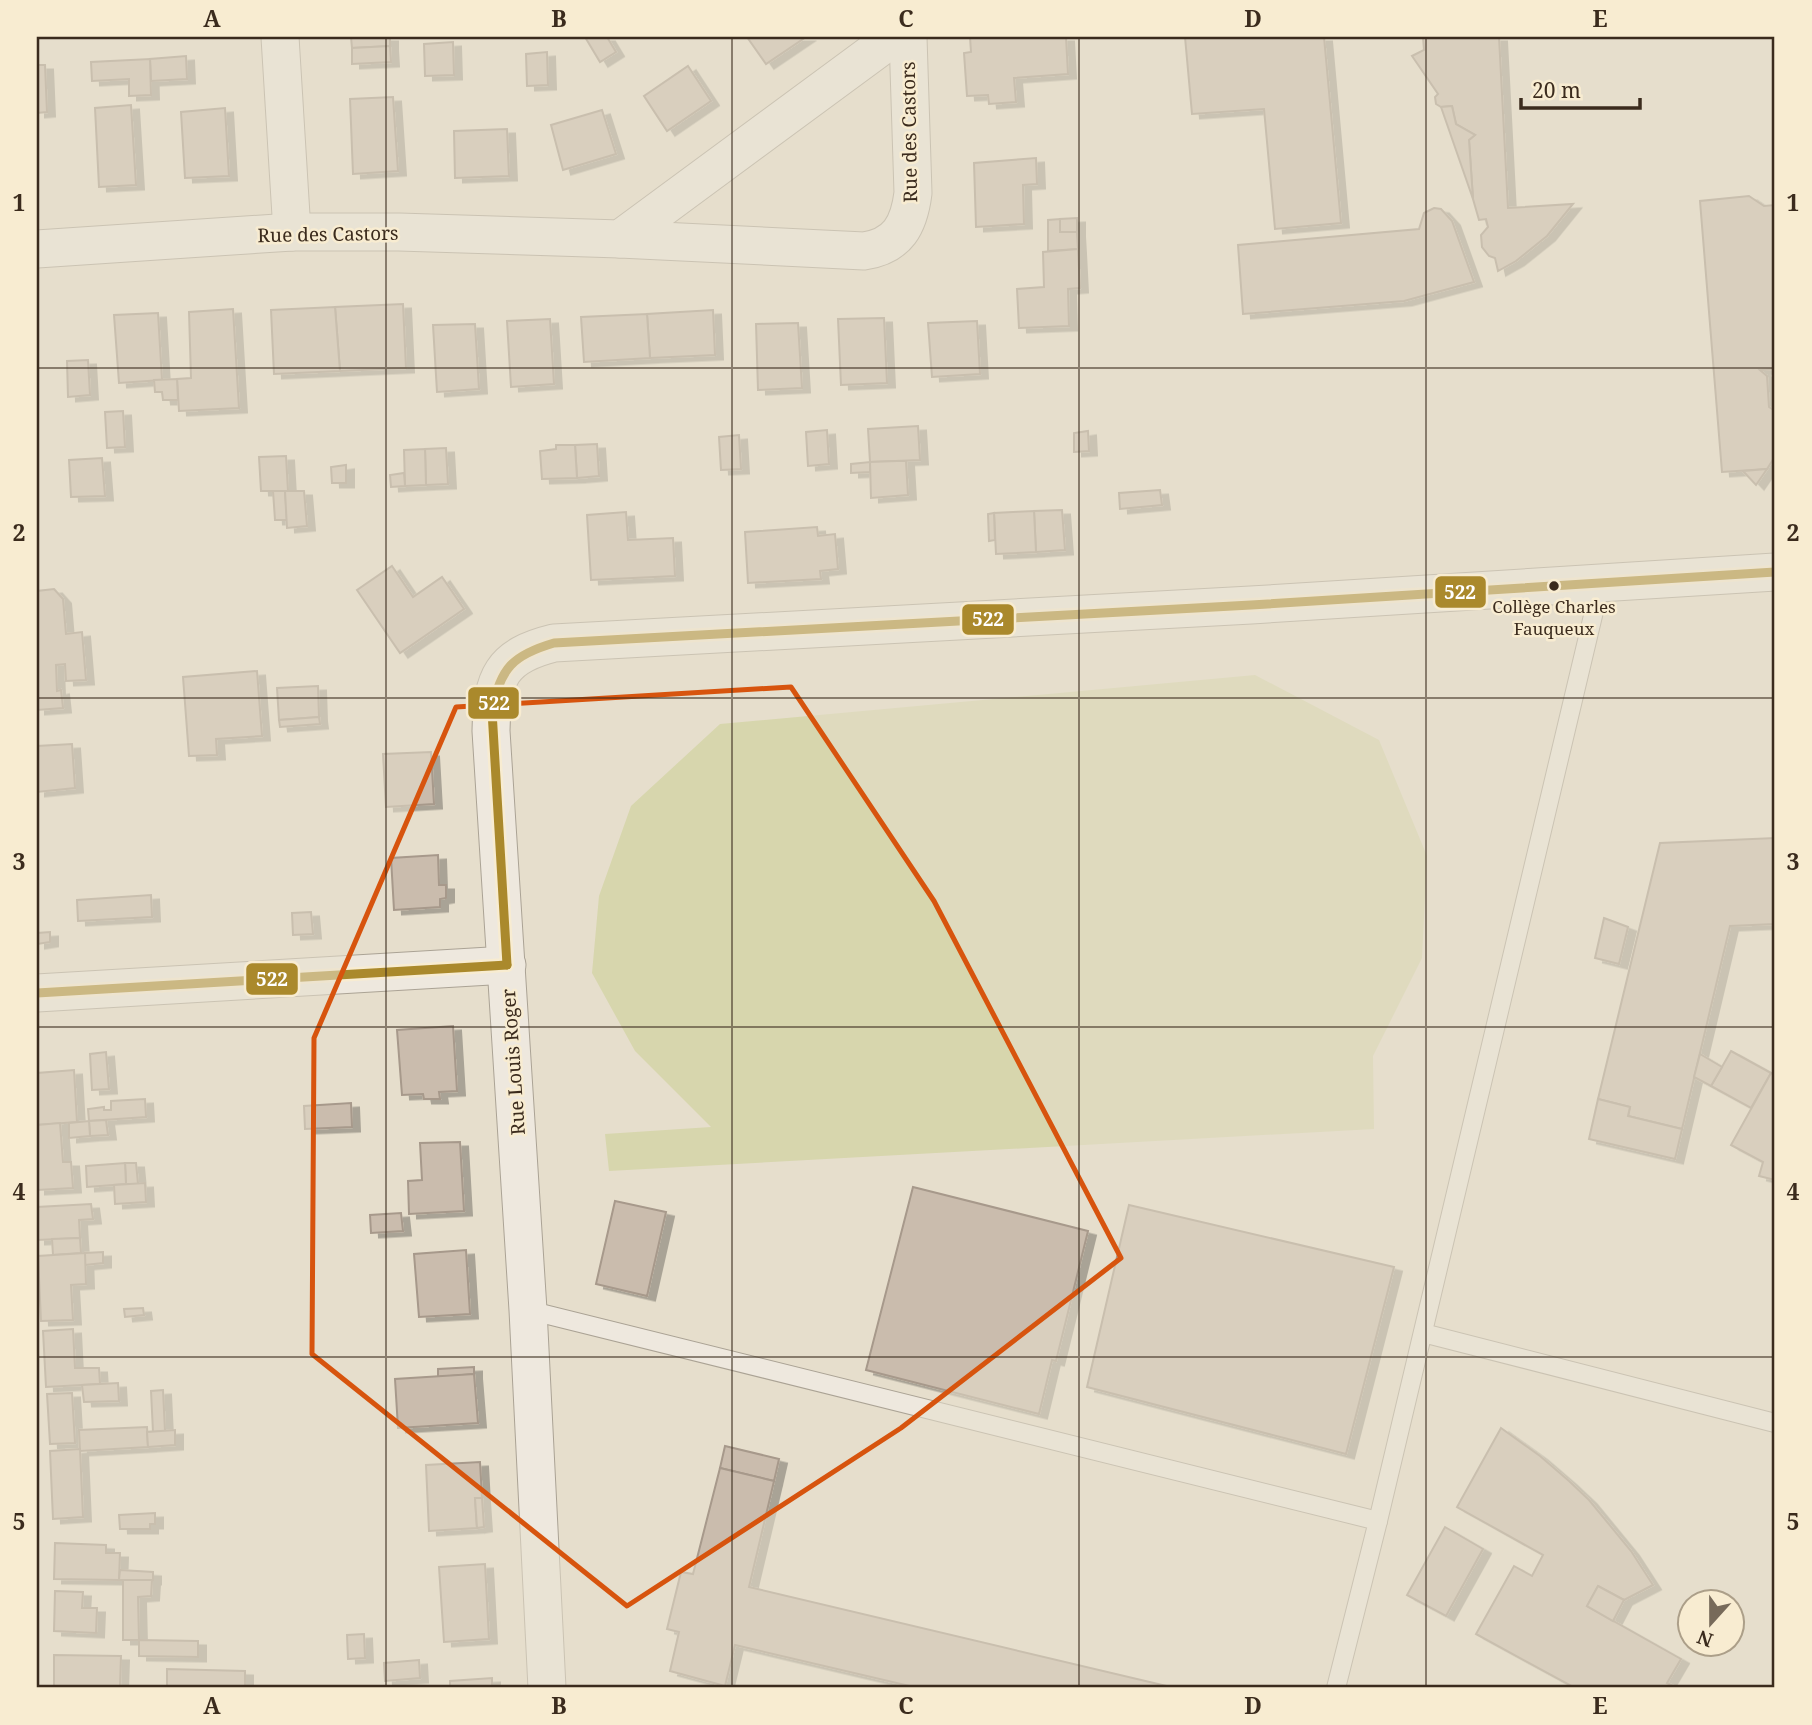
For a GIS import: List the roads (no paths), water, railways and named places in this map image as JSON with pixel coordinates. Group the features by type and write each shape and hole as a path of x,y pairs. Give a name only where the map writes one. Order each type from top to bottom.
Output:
{"street":[{"path":"280,37 292,232"},
{"name":"Rue des Castors","path":"620,239 894,37"},
{"name":"Rue des Castors","path":"37,249 292,232 399,232 620,239 864,251 880,248 893,240 910,214 913,193 908,37"},
{"name":"Rue Louis Roger","path":"547,1688 528,1310 492,711 494,692 502,673 515,657 530,649 554,643 1161,610 1775,572"},
{"path":"37,992 507,965"}],"lane":[{"path":"1336,1688 1601,582"},
{"path":"528,1310 1378,1521"},
{"path":"1423,1333 1775,1423"}],"place":[{"name":"Collège Charles Fauqueux","path":"1554,586"}]}
